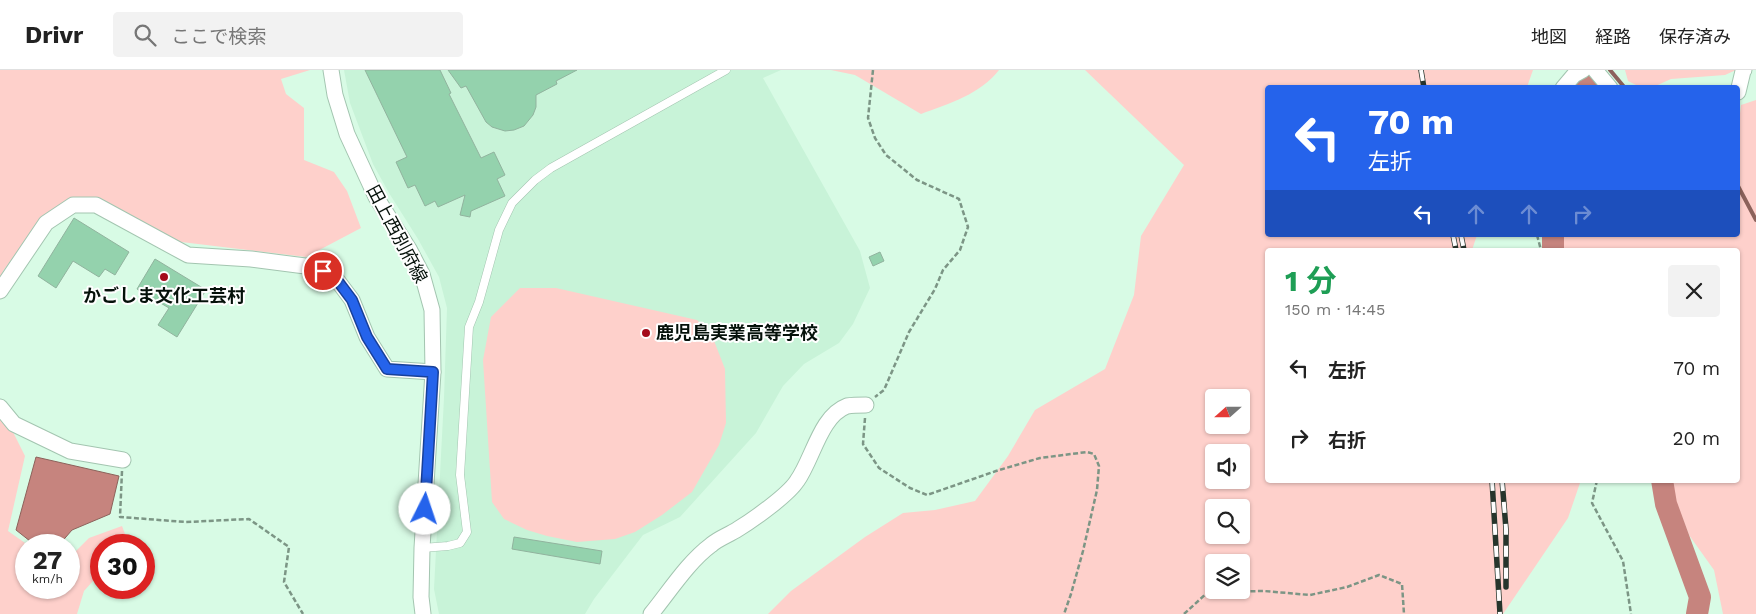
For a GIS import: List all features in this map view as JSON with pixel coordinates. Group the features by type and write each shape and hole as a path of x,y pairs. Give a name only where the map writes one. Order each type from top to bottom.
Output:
{"street":[{"name":"田上西別府線","path":"331,70 338,105 347,134 376,197 409,249 424,280 432,310 433,372 422,548 421,597 424,614"},
{"path":"1566,85 1574,75 1583,70"},
{"path":"1594,70 1608,85"},
{"path":"1740,85 1744,70"},
{"path":"0,291 46,223 73,205 96,205 188,255 251,259 313,267 334,276 352,300 367,337 387,369 433,372"},
{"path":"651,614 701,553 713,543 738,529 786,493 796,483 828,420 836,412 848,406 866,405"},
{"path":"0,407 14,424 70,451 123,460"}],"lane":[{"path":"422,548 460,543 467,532 460,475 469,327 479,302 499,230 512,203 534,180 551,168 726,70"}],"path":[{"path":"873,70 868,118 875,138 886,155 917,180 959,199 968,227 960,250 943,270 935,289 909,332 884,390 866,405 863,444 879,468 910,488 927,495 1040,458 1087,452 1094,454 1099,466 1098,490 1081,559 1064,614"},
{"path":"123,460 120,517 186,522 249,519 289,547 284,582 303,614"},
{"path":"1596,483 1592,503 1623,561 1631,614"},
{"path":"1184,614 1208,592 1264,592 1310,595 1347,587 1379,575 1402,584 1404,614"}],"shaded area":[{"path":"0,70 310,70 281,79 286,94 304,108 304,160 334,172 347,191 361,228 306,257 173,241 106,202 71,201 38,225 3,271 0,284"},
{"name":"鹿児島実業高等学校","path":"344,70 781,70 763,78 860,251 870,288 853,324 839,343 804,364 783,386 756,433 680,517 643,535 594,599 585,614 439,614 434,589 447,308 439,277 373,164 350,103"},
{"path":"831,70 999,70 974,92 921,114 855,75"},
{"path":"1085,70 1533,70 1528,85 1265,85 1265,237 1476,237 1473,248 1265,248 1265,483 1580,483 1568,518 1503,614 768,614 791,591 865,537 903,513 935,510 975,501 1008,456 1035,410 1105,369 1134,295 1141,236 1184,165"},
{"path":"1625,70 1736,70 1725,75 1671,79 1658,85 1636,85 1628,81"},
{"path":"1756,100 1756,614 1723,614 1714,570 1689,535 1671,489 1671,483 1740,483 1740,248 1545,248 1542,237 1740,237 1741,105"},
{"path":"520,288 556,288 697,320 711,333 725,369 726,423 719,445 692,492 662,515 635,532 615,539 577,542 547,536 527,530 504,519 492,502 483,360 491,317"},
{"path":"0,419 12,430 25,456 8,531 15,536 15,599 80,599 80,547 90,538 90,584 84,591 77,614 0,614"},
{"path":"36,457 119,476 110,514 72,530 69,534 21,534 16,530"},
{"path":"122,526 125,534 100,534"}],"building":[{"path":"365,70 440,70 451,93 449,94 481,158 494,152 505,175 497,179 505,196 471,211 470,217 460,215 465,195 438,207 435,201 425,206 415,185 408,188 396,162 407,157"},
{"path":"448,70 577,70 556,81 557,84 536,95 536,107 533,115 524,126 505,131 492,127 486,122 466,86 461,88"},
{"path":"74,218 129,252 115,275 105,269 99,277 73,261 56,288 38,276"},
{"path":"880,252 884,261 873,266 869,257"},
{"path":"155,259 206,290 177,337 158,325 169,308 137,289"},
{"path":"514,537 602,551 600,564 512,549"}],"waterway":[{"path":"1585,85 1593,70"},
{"path":"1610,70 1622,85"},
{"path":"1740,190 1756,220"},
{"path":"1553,237 1553,248"},
{"path":"1662,483 1666,504 1700,597 1697,614"}],"railway":[{"path":"1421,70 1424,85"},
{"path":"1453,237 1456,248"},
{"path":"1461,237 1464,248"},
{"path":"1492,483 1500,614"},
{"path":"1502,483 1506,529 1506,587"}],"place":[{"name":"かごしま文化工芸村","path":"164,277"},
{"name":"鹿児島実業高等学校","path":"646,333"}],"route":[{"path":"323,271 334,276 352,300 367,337 387,369 433,372 425,509"}]}
